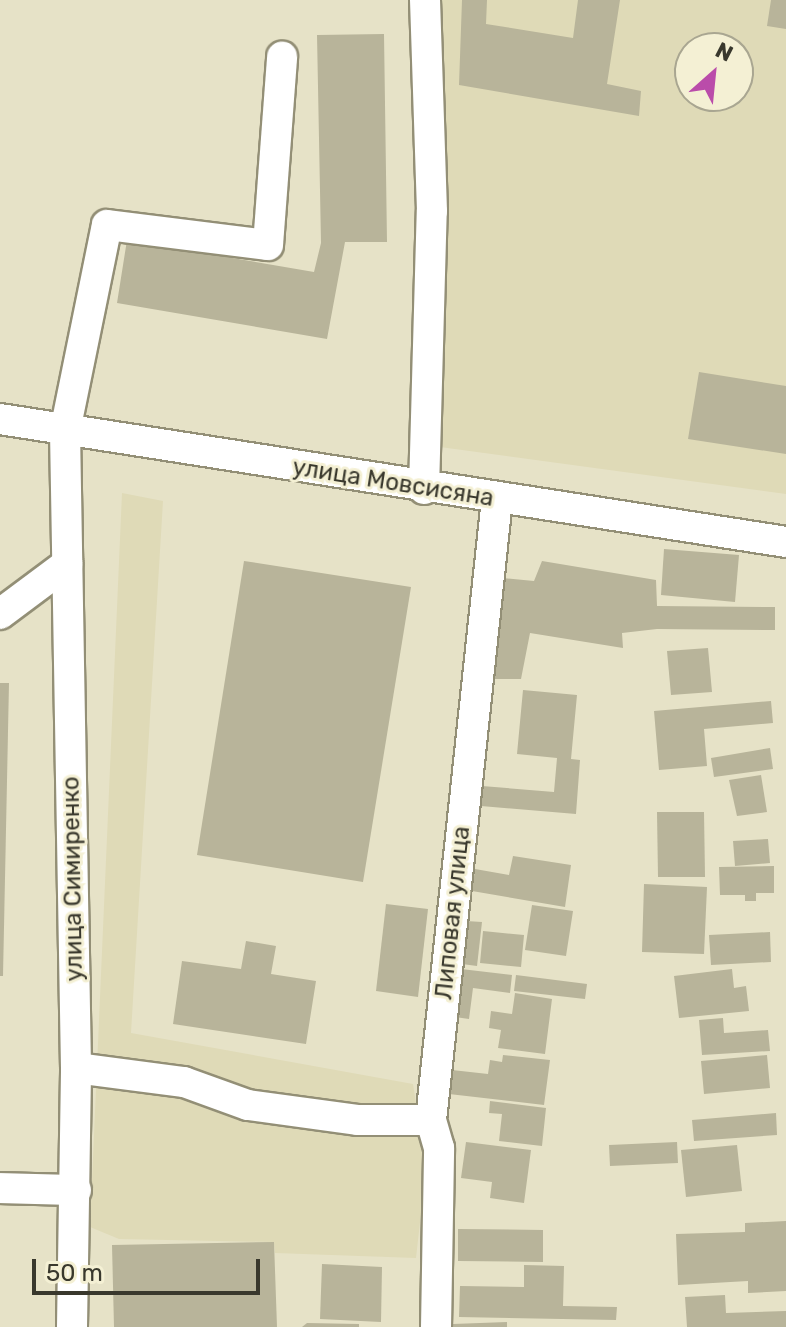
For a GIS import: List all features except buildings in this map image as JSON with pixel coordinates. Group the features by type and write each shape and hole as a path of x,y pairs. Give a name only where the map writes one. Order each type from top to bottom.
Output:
{"street":[{"path":"424,489 432,211 425,0"},
{"name":"улица Симиренко","path":"72,1327 76,1068 65,431 107,225 268,245 282,57"},
{"name":"улица Мовсисяна","path":"0,419 424,489 786,542"},
{"name":"Липовая улица","path":"436,1327 439,1148 431,1120 497,499"},
{"path":"0,614 67,564"},
{"path":"76,1068 184,1082 248,1105 357,1120 431,1120"},
{"path":"0,1188 76,1190"}],"shaded area":[{"path":"437,0 786,0 786,494 440,447"},
{"path":"122,493 163,501 131,1033 413,1084 426,1168 416,1258 275,1253 274,1242 119,1239 90,1227"}]}
